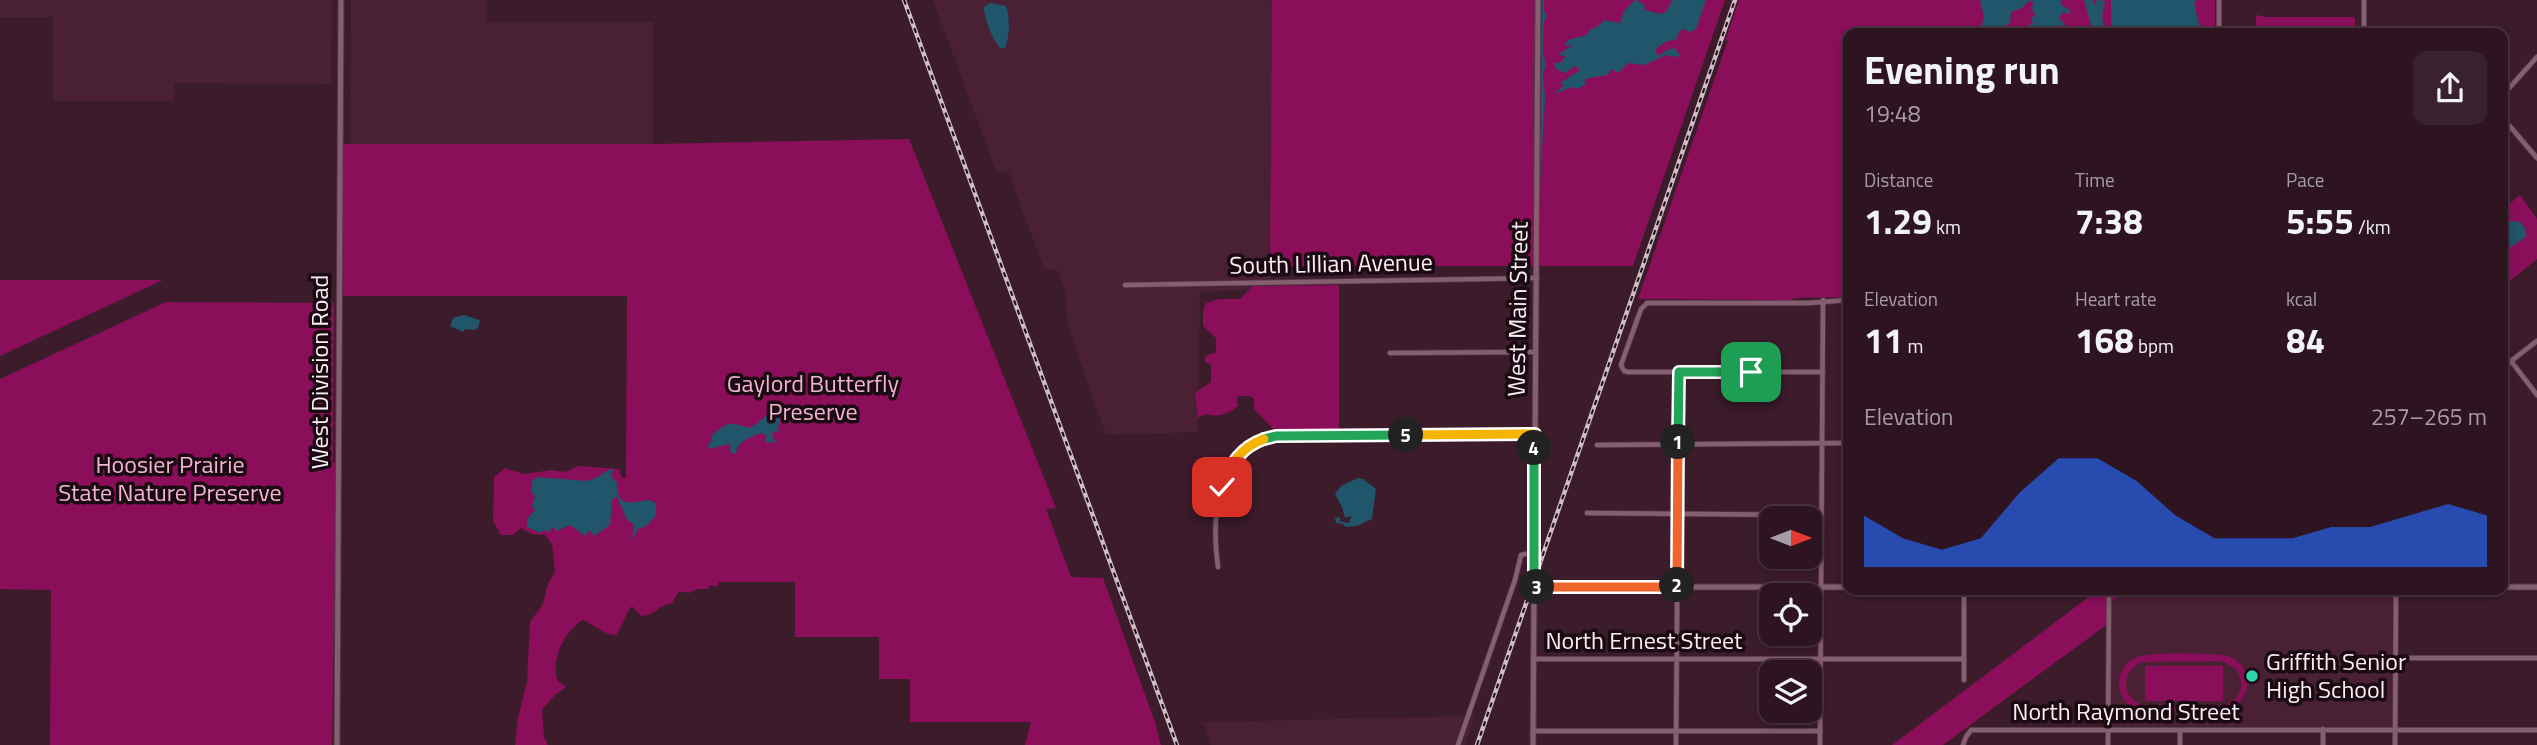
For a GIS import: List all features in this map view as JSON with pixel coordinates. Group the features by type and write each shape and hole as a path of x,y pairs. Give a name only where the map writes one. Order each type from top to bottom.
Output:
{"street":[{"name":"West Division Road","path":"337,745 341,0"},
{"name":"West Main Street","path":"1533,745 1538,0"},
{"path":"2219,0 2219,28"},
{"path":"2364,0 2364,28"},
{"path":"2508,90 2537,59"},
{"path":"2508,124 2537,158"},
{"name":"South Lillian Avenue","path":"1125,285 1536,278"},
{"path":"1821,506 1823,300"},
{"path":"1823,372 1627,372 1622,368 1622,363 1644,305 1650,303 1808,303 1843,300"},
{"path":"2508,363 2537,341"},
{"path":"1390,354 1536,352"},
{"path":"2511,361 2537,395"},
{"path":"1676,745 1679,372"},
{"path":"1218,567 1215,528 1222,487 1237,457 1258,441 1276,436 1535,434"},
{"path":"1597,445 1843,443"},
{"path":"1587,513 1759,515"},
{"path":"1458,745 1515,580 1521,555 1534,552"},
{"path":"1534,587 1759,587"},
{"path":"1822,587 1843,587"},
{"path":"2508,587 2537,587"},
{"path":"1964,595 1964,680"},
{"path":"2108,745 2109,595"},
{"path":"2395,745 2396,595"},
{"path":"1820,745 1821,646"},
{"path":"2395,658 2537,658"},
{"name":"North Ernest Street","path":"1533,659 1964,659"},
{"path":"2323,729 2323,745"},
{"name":"North Raymond Street","path":"1963,745 1967,733 1971,730 2537,730"},
{"path":"2180,730 2180,745"},
{"path":"1533,731 1820,731"}],"shaded area":[{"path":"0,0 332,0 331,84 174,83 174,101 53,101 53,17 0,17"},
{"path":"351,0 486,0 487,22 653,22 653,144 351,144"},
{"path":"933,0 1272,0 1271,289 1200,292 1198,432 1106,435 1067,324 1066,293 1057,270 1044,269 1008,171 997,174"},
{"name":"Griffith Senior High School","path":"2121,595 2396,595 2395,730 2108,730 2107,604"},
{"path":"1475,716 1465,745 1211,745 1203,722"}],"green space":[{"path":"1272,0 1725,0 1633,266 1270,266"},
{"path":"1739,0 2215,0 2215,28 1843,28 1843,297 1791,300 1638,299 1728,40 1725,41"},
{"path":"2256,15 2355,17 2355,28 2256,28"},
{"name":"Gaylord Butterfly Preserve","path":"909,139 1056,508 1046,509 1071,577 1103,578 1161,745 1025,745 1031,722 910,722 910,679 879,679 879,637 795,637 795,582 719,582 717,587 711,585 708,589 697,589 689,593 679,591 672,603 646,616 641,616 632,606 616,635 582,620 564,639 556,663 557,680 566,687 542,710 544,737 548,745 515,745 518,718 527,682 530,622 543,604 547,586 555,572 552,544 545,535 532,534 521,528 513,535 501,535 493,521 494,477 505,468 524,474 552,470 565,472 578,466 619,469 622,478 626,478 627,296 342,296 343,144 653,144"},
{"path":"2520,195 2537,219 2537,259 2508,283 2508,205"},
{"path":"0,280 163,280 0,356"},
{"path":"1339,285 1339,432 1276,432 1254,409 1254,398 1249,396 1238,396 1236,402 1239,405 1228,412 1220,415 1206,414 1198,418 1195,393 1211,382 1211,364 1205,362 1205,356 1216,352 1216,338 1203,326 1206,303 1219,299 1240,299 1253,286"},
{"name":"Hoosier Prairie State Nature Preserve","path":"166,302 334,303 333,462 337,463 332,745 50,745 51,590 0,589 0,379"},
{"path":"2091,595 2121,595 2107,604 2109,623 1943,745 1892,745"},
{"path":"2178,653 2225,655 2243,667 2246,675 2245,693 2232,708 2221,711 2125,711 2125,706 2129,705 2121,694 2119,680 2122,670 2135,658","holes":["2221,661 2235,668 2241,688 2236,698 2220,706 2143,705 2130,697 2127,691 2130,672 2142,662"]},
{"path":"2145,666 2223,666 2223,701 2145,701"}],"water":[{"path":"1542,0 1547,16 1544,22 1543,53 1546,66 1543,74 1545,98 1540,186"},
{"path":"1635,0 1644,4 1645,10 1661,14 1667,11 1672,0 1706,0 1696,29 1689,32 1683,29 1677,39 1665,42 1656,49 1656,54 1660,55 1675,48 1680,56 1666,55 1644,65 1628,63 1618,73 1612,69 1607,75 1585,79 1585,85 1577,89 1572,87 1553,94 1564,86 1560,83 1580,70 1575,66 1565,73 1556,69 1554,63 1560,63 1566,56 1558,55 1572,45 1564,45 1568,40 1587,35 1590,29 1597,27 1604,20 1620,23 1624,11"},
{"path":"1980,0 2061,0 2061,5 2070,10 2070,14 2063,12 2059,18 2066,26 2062,25 2062,28 2025,28 2033,23 2031,18 2035,15 2033,2 2029,1 2022,8 2011,12 2010,23 2006,25 2009,28 1977,28 1982,25 1984,17"},
{"path":"2084,0 2093,0 2095,6 2096,0 2105,1 2102,16 2104,28 2090,28"},
{"path":"2111,0 2198,0 2194,2 2200,28 2111,28"},
{"path":"990,3 1006,6 1009,27 1005,48 1000,48 997,44 987,23 984,7"},
{"path":"2508,222 2520,222 2525,228 2526,237 2508,249"},
{"path":"464,315 480,320 478,328 465,329 463,332 450,326 453,318"},
{"path":"781,407 777,429 781,432 773,431 772,436 776,442 767,443 767,436 761,433 742,443 736,454 731,453 729,444 709,449 712,435 723,427 733,424 750,428"},
{"path":"610,469 614,470 611,475 617,483 622,500 650,500 656,503 656,515 648,525 638,529 632,540 634,524 627,520 617,496 612,500 610,525 594,536 590,530 585,536 570,525 556,531 553,527 548,532 544,530 540,533 527,527 527,519 535,510 532,506 535,496 532,493 532,481 537,477 586,481"},
{"path":"1358,478 1376,489 1372,519 1357,526 1345,527 1336,523 1335,518 1340,517 1340,521 1349,523 1351,516 1345,518 1335,494 1341,486"}],"railway":[{"path":"904,0 1177,745"},
{"path":"1477,745 1735,0"}],"place":[{"name":"Griffith Senior High School","path":"2252,676"}],"route":[{"path":"1222,487 1230,468 1243,450 1251,444 1276,436 1535,434 1534,587 1677,587 1679,372 1751,372"}]}
